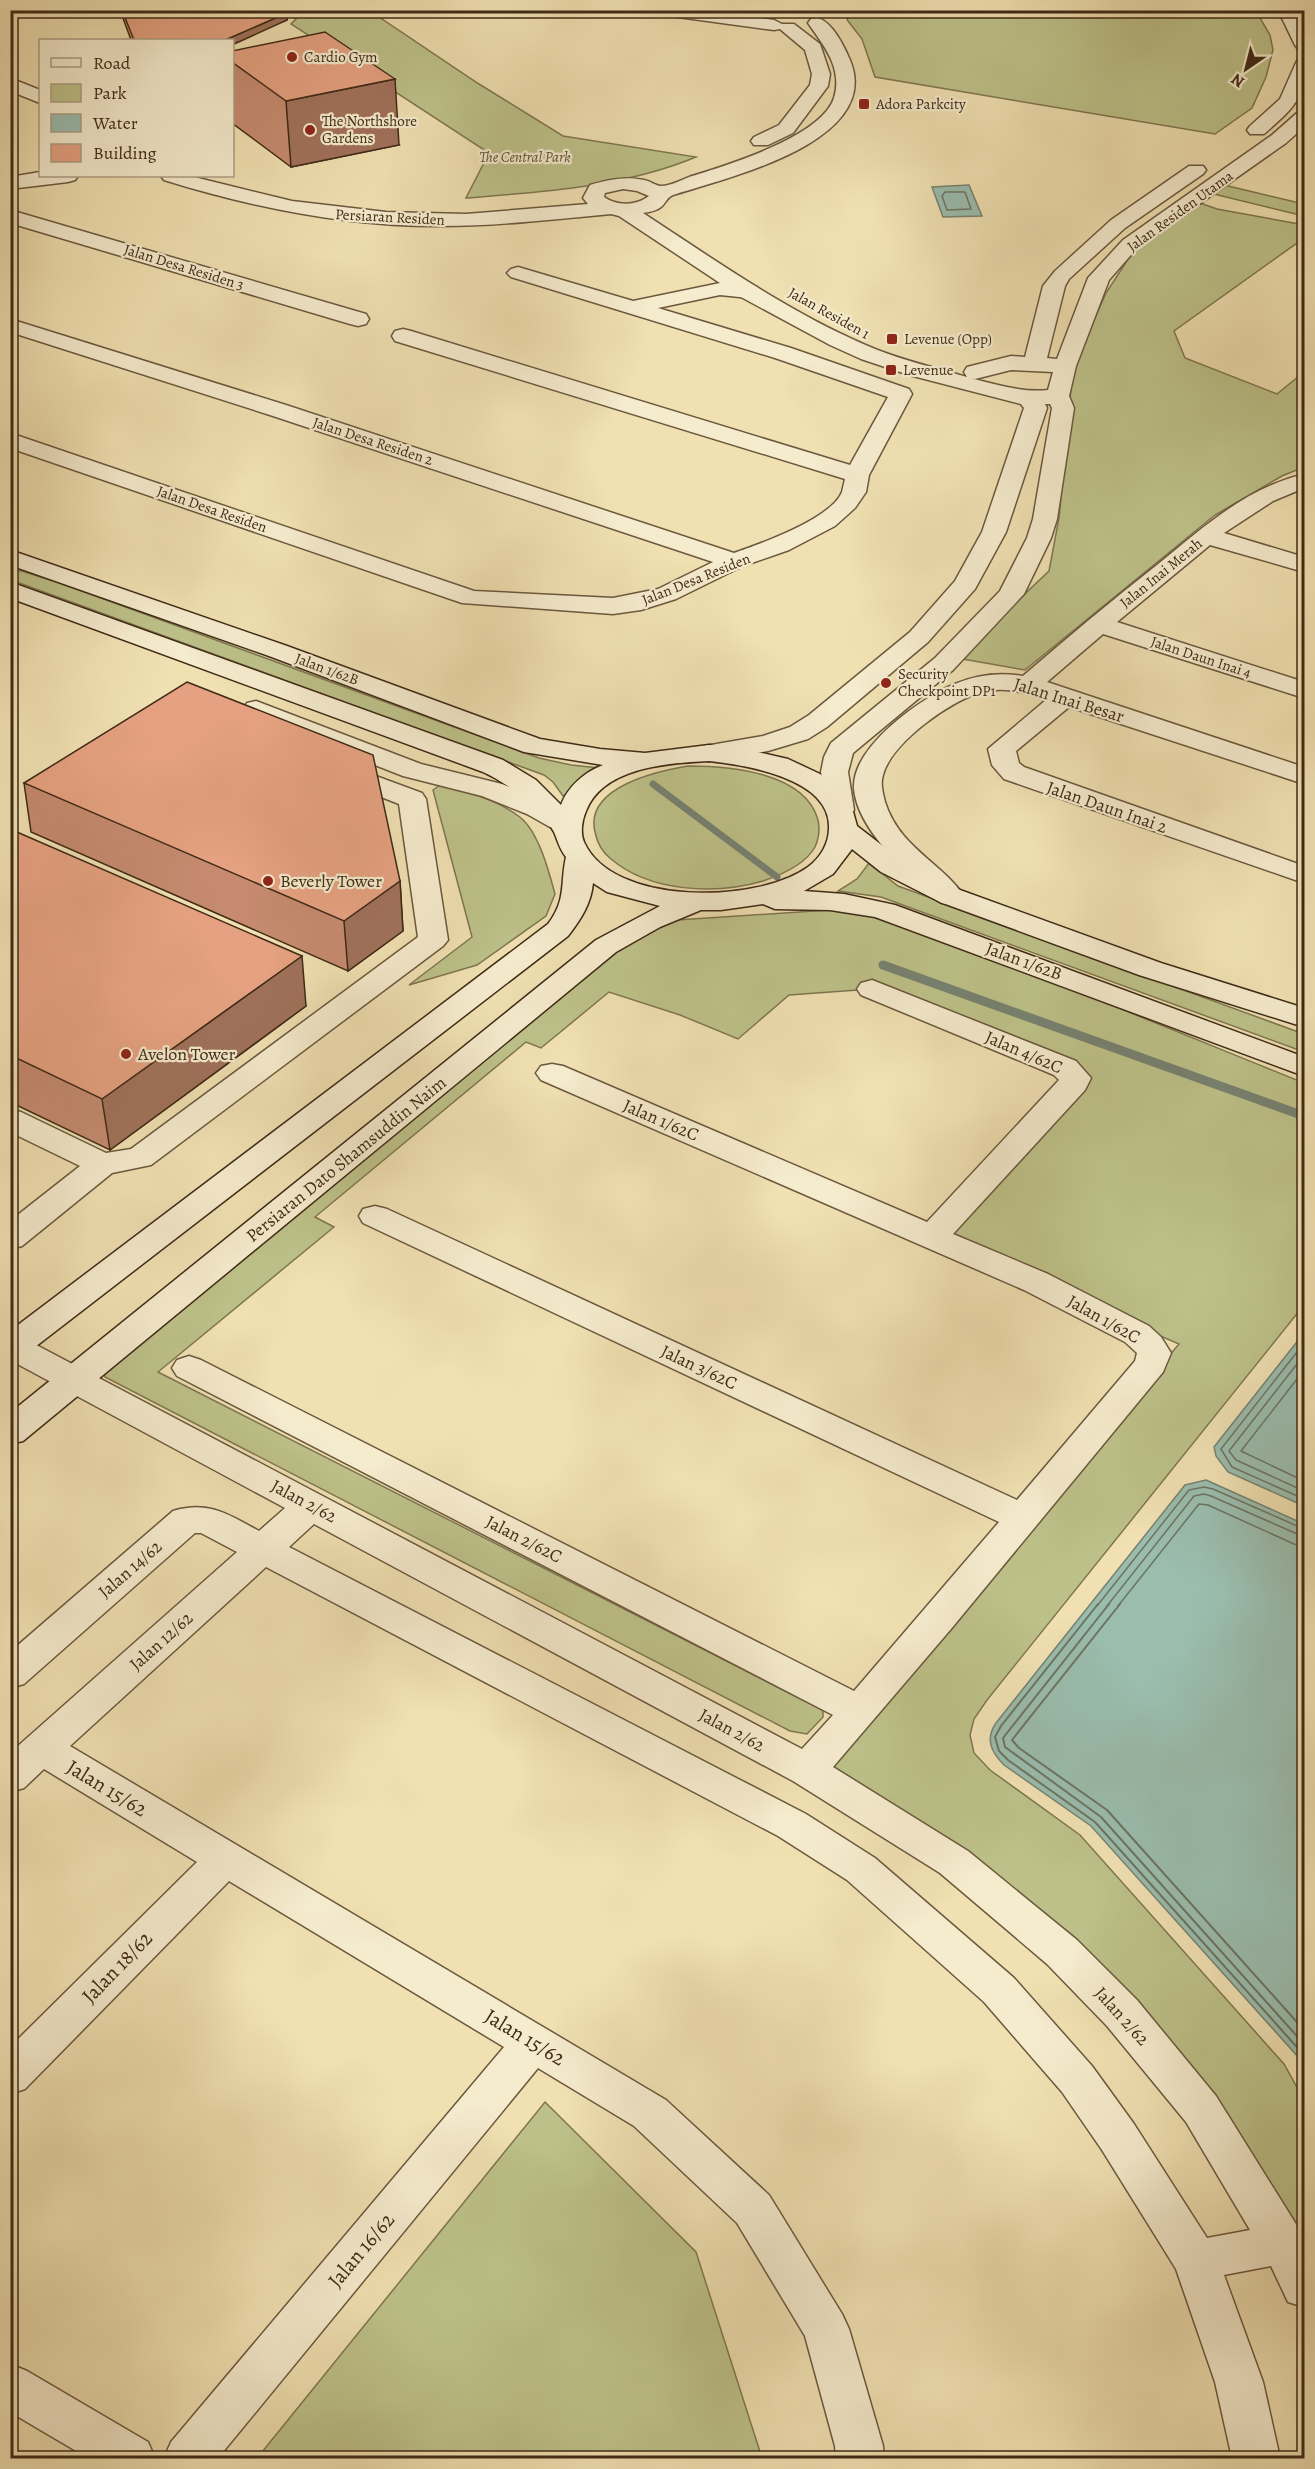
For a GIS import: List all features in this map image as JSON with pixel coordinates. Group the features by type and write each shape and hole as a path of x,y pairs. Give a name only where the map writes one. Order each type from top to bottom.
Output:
{"street":[{"path":"1287,10 1305,45"},
{"path":"654,199 775,152 810,134 830,119 840,104 845,90 845,74 840,54 793,16 671,12"},
{"path":"634,183 675,173 720,158 786,129 819,86 822,74 814,48 793,16"},
{"path":"1244,138 1266,123 1288,102 1305,66"},
{"path":"10,68 39,78"},
{"path":"10,84 39,97"},
{"name":"Jalan Residen Utama","path":"842,820 834,768 835,759 841,749 944,664 1011,594 1039,538 1045,519 1063,408 1058,396 1065,366 1099,278 1130,243 1233,173 1305,117"},
{"name":"Jalan Residen Utama","path":"1034,364 1054,286 1071,264 1118,224 1208,162"},
{"path":"10,183 40,177"},
{"name":"Persiaran Residen","path":"175,177 272,204 362,218 455,220 617,209 654,199"},
{"name":"Persiaran Residen","path":"220,177 302,196 366,206 400,208 457,207 593,193 604,186 634,183"},
{"path":"634,183 649,187 654,199 729,254"},
{"name":"Jalan Residen 1","path":"593,193 596,202 617,209 688,271 749,292 821,332 868,354 975,379 1040,386 1058,396"},
{"name":"Jalan Desa Residen 3","path":"10,216 358,319"},
{"path":"602,297 688,271"},
{"name":"Jalan Desa Residen","path":"10,440 471,598 613,606 641,602 667,594 734,561 761,553 826,521 847,503 854,492 857,475 901,394 783,353 518,273"},
{"name":"Jalan Residen 1","path":"779,285 839,322 870,337 1029,399"},
{"name":"Jalan Desa Residen","path":"635,307 720,289 749,292"},
{"name":"Jalan Desa Residen 2","path":"10,325 278,410 734,561"},
{"path":"403,336 857,475"},
{"path":"1030,429 1006,401 975,379 997,365 1065,366"},
{"path":"1029,399 1058,396"},
{"path":"12,1348 558,930 571,914 578,899 569,836 571,808 587,788 614,771 648,759 678,754 709,753 768,743 805,730 919,637 966,584 994,532 1036,408 1029,399"},
{"name":"Jalan Inai Merah","path":"1028,685 1098,624 1254,500 1273,490 1305,480"},
{"path":"1207,536 1305,565"},
{"name":"Jalan 1/62B","path":"18,561 534,746 600,757 648,759"},
{"name":"Jalan 1/62B","path":"10,589 493,766 511,774 538,794 569,836"},
{"name":"Jalan Daun Inai 4","path":"1098,624 1305,690"},
{"name":"Jalan Inai Besar","path":"950,896 918,867 882,823 867,787 871,769 880,754 901,732 925,711 966,688 994,681 1028,685 1305,776"},
{"name":"Jalan Daun Inai 2","path":"1065,697 1002,749 1006,765 1014,772 1305,875"},
{"path":"235,701 412,770 468,782 537,808 569,836 606,879 645,895 692,903 735,902 779,892 815,876 837,854 842,820"},
{"name":"Jalan 1/62B","path":"709,753 745,756 778,764 807,777 828,794 842,820 891,866 950,896 1150,969 1305,1018"},
{"path":"10,1238 102,1164 140,1158 433,940 412,799 314,760"},
{"name":"Jalan 1/62B","path":"735,902 817,899 852,903 885,911 1305,1067"},
{"name":"Persiaran Dato Shamsuddin Naim","path":"10,1432 606,946 650,921 692,903"},
{"name":"Jalan 4/62C","path":"872,989 1065,1068 1075,1078 1074,1083 932,1237"},
{"name":"Jalan 1/62C","path":"552,1072 1036,1282 1127,1329 1149,1345 1154,1353 1151,1364 1023,1518 860,1711 807,1770"},
{"path":"10,1119 102,1164"},
{"name":"Jalan 3/62C","path":"375,1216 1023,1518"},
{"name":"Jalan 2/62","path":"12,1348 312,1505 807,1770 954,1862 1062,1952 1122,2013 1201,2109 1283,2243 1305,2288"},
{"name":"Jalan 2/62C","path":"189,1368 860,1711"},
{"name":"Jalan 12/62","path":"10,1777 312,1505"},
{"name":"Jalan 14/62","path":"10,1674 186,1520 207,1520 263,1548"},
{"path":"263,1548 792,1825 861,1869 999,1990 1077,2079 1118,2137 1196,2261 1239,2382 1256,2458"},
{"name":"Jalan 15/62","path":"42,1749 650,2113 753,2209 826,2329 859,2446 860,2458"},
{"name":"Jalan 18/62","path":"10,2076 226,1858"},
{"name":"Jalan 16/62","path":"188,2458 534,2042"},
{"path":"1196,2261 1283,2243"},
{"path":"10,2386 131,2458"}],"green space":[{"name":"The Central Park","path":"285,11 370,11 479,84 563,136 696,157 669,167 612,182 466,198 489,153 291,24 296,19"},
{"path":"844,11 1256,11 1270,35 1273,50 1266,77 1252,108 1215,134 875,77 862,39 848,21"},
{"path":"1224,185 1304,204 1304,216 1214,194 1200,203 1217,209 1299,224 1304,231 1304,238 1174,331 1185,358 1277,394 1304,372 1304,467 1282,476 1215,515 1025,670 957,658 1049,571 1059,518 1073,367 1106,293 1134,250"},
{"path":"10,571 22,571 60,583 539,758 600,768 563,796 553,782 544,775 11,580"},
{"path":"688,766 744,770 782,782 798,791 810,804 818,820 819,834 811,853 799,864 763,881 704,889 684,888 644,878 611,859 600,847 595,832 595,816 601,803 626,784 642,777"},
{"path":"440,785 493,801 521,818 538,843 555,894 546,916 477,965 409,985 472,937 433,790"},
{"path":"869,863 898,886 1304,1034 1304,1052 881,897 838,891 857,879"},
{"path":"829,910 868,915 926,933 1304,1083 1304,1305 987,1700 974,1719 970,1735 974,1753 990,1770 1080,1835 1284,2064 1304,2100 1304,2280 1296,2263 1121,2000 818,1768 1179,1344 932,1237 1088,1074 872,989 789,995 738,1039 680,1015 609,992 541,1048 526,1042 315,1217 334,1227 158,1372 817,1707 823,1711 823,1717 807,1734 790,1731 105,1377 104,1372 629,939 661,924 677,920"},
{"path":"545,2102 696,2252 762,2458 258,2457"}],"water":[{"path":"969,185 982,216 943,217 932,187"},
{"path":"1304,1333 1304,1506 1228,1472 1216,1456 1214,1447"},
{"path":"1206,1480 1304,1524 1304,2068 1299,2058 1091,1826 1004,1765 993,1750 990,1740 996,1723 1185,1485"}],"building":[{"path":"122,10 283,10 287,13 227,39 134,39"},
{"path":"325,32 395,79 286,101 234,63 234,51"},
{"name":"Beverly Tower","path":"187,682 373,755 400,881 344,921 24,783"},
{"name":"Avelon Tower","path":"10,829 302,956 102,1099 10,1055"}],"waterway":[{"path":"653,784 777,877"},
{"path":"883,965 1304,1116"}],"place":[{"name":"Cardio Gym","path":"292,57"},
{"name":"Adora Parkcity","path":"864,104"},
{"name":"The Northshore Gardens","path":"310,130"},
{"name":"Levenue (Opp)","path":"892,339"},
{"name":"Levenue","path":"891,370"},
{"name":"Security Checkpoint DP1","path":"886,683"},
{"name":"Beverly Tower","path":"268,881"},
{"name":"Avelon Tower","path":"126,1054"}]}
